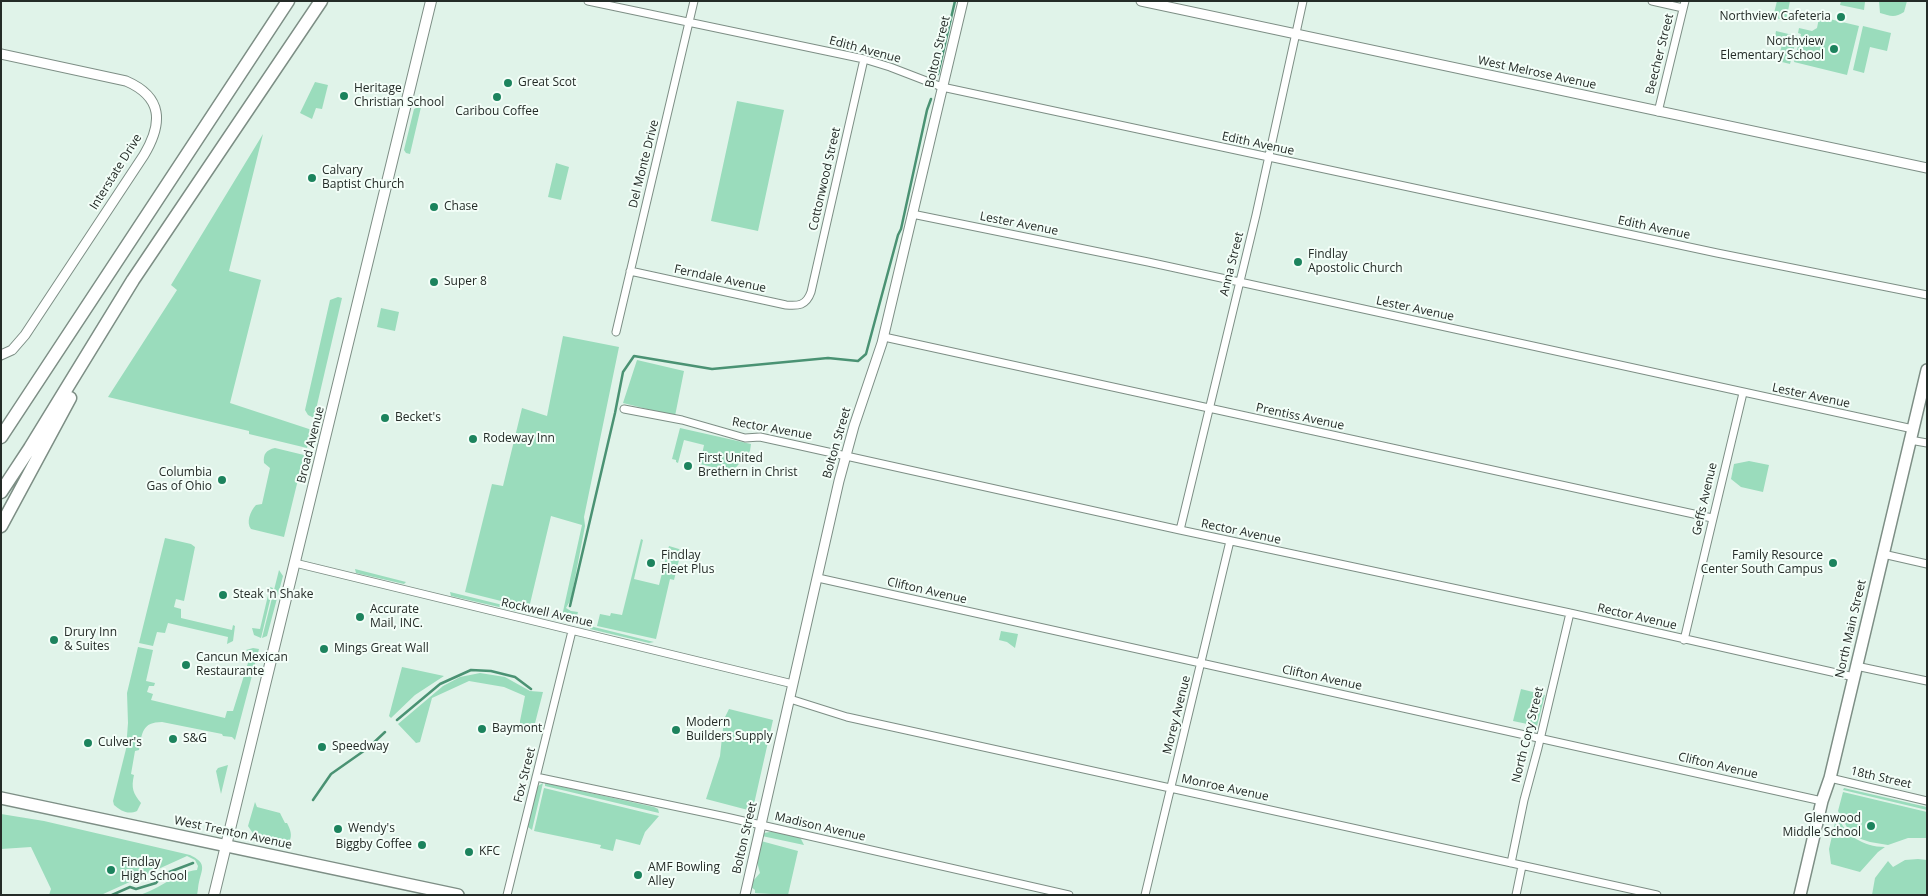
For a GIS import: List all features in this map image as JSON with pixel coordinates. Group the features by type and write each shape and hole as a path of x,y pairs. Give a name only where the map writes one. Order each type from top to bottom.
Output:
{"highway":[{"path":"1,438 288,1"},
{"path":"1,492 133,280 322,1"},
{"path":"1,526 133,280"},
{"path":"1,421 37,383"}],"main road":[{"name":"Broad Avenue","path":"214,895 431,1"},
{"name":"North Main Street","path":"1800,895 1822,800 1830,778 1927,370"},
{"name":"West Trenton Avenue","path":"1,798 458,895"}],"street":[{"name":"Edith Avenue","path":"588,1 864,59 942,87 1717,253 1927,295"},
{"name":"Del Monte Drive","path":"616,332 694,1"},
{"name":"Bolton Street","path":"745,895 846,456 884,337 963,1"},
{"name":"West Melrose Avenue","path":"1142,1 1927,168"},
{"name":"Anna Street","path":"1180,530 1240,281 1302,1"},
{"path":"1652,1 1684,5"},
{"name":"Beecher Street","path":"1658,112 1684,5"},
{"name":"Interstate Drive","path":"1,54 126,81 148,94 154,106 157,119 156,132 147,149 25,336 12,350 1,355"},
{"name":"Cottonwood Street","path":"804,303 811,292 864,59"},
{"name":"Lester Avenue","path":"912,214 1240,281 1743,393 1911,434 1927,443"},
{"name":"Ferndale Avenue","path":"630,271 786,305 798,306 804,303"},
{"name":"Prentiss Avenue","path":"884,337 1712,518"},
{"name":"Geffs Avenue","path":"1684,640 1743,393"},
{"name":"Rector Avenue","path":"624,409 682,420 745,438 760,437 1230,541 1570,613 1684,640 1855,672 1927,681"},
{"name":"Morey Avenue","path":"1145,895 1230,541"},
{"path":"1883,554 1927,564"},
{"name":"Rockwell Avenue","path":"295,563 793,684"},
{"name":"Clifton Avenue","path":"818,578 1822,800"},
{"name":"North Cory Street","path":"1511,863 1524,800 1570,613"},
{"name":"Fox Street","path":"506,895 572,631"},
{"name":"Monroe Avenue","path":"790,700 847,717 1657,895"},
{"name":"Madison Avenue","path":"536,777 760,825 1069,895"},
{"name":"18th Street","path":"1830,778 1927,800"},
{"path":"1516,895 1522,866"}],"green space":[{"path":"1777,1 1790,1 1786,21 1773,17"},
{"path":"1841,1 1864,1 1864,10 1840,5"},
{"path":"1879,1 1907,1 1904,12 1892,16 1880,13"},
{"path":"1819,18 1859,26 1847,75 1794,62 1801,34 1798,33 1799,28 1812,31 1817,28"},
{"path":"1863,26 1891,33 1887,51 1870,47 1864,73 1853,70"},
{"path":"1776,31 1797,36 1790,64 1778,61 1783,40 1775,37"},
{"path":"315,82 328,85 322,109 316,108 312,119 300,113"},
{"path":"737,101 784,110 758,231 711,221"},
{"path":"421,107 410,154 404,150 414,109"},
{"path":"263,134 229,271 261,280 230,403 312,430 307,448 249,434 249,431 108,397 177,290 171,285"},
{"path":"556,163 569,167 561,200 548,197"},
{"path":"338,297 342,298 314,418 308,415 305,410 330,300"},
{"path":"381,308 399,312 395,331 377,327"},
{"path":"563,336 619,347 584,517 585,526 571,599 566,608 578,612 576,620 562,616 582,525 551,516 529,608 465,592 492,484 503,486 522,408 547,416"},
{"path":"637,360 684,371 675,416 623,403"},
{"path":"680,428 751,444 750,451 732,472 700,464 704,445 684,440 678,463 672,459"},
{"path":"275,448 304,455 284,537 251,529 249,524 250,514 256,505 262,504 270,468 264,463 264,457 267,451"},
{"path":"1749,461 1769,465 1763,492 1741,487 1731,479 1734,464"},
{"path":"165,538 191,544 195,547 184,601 176,599 174,607 181,609 181,618 232,630 233,625 235,626 233,641 227,644 228,637 168,623 165,633 157,632 153,646 139,643"},
{"path":"641,539 643,540 634,579 659,585 669,546 679,549 681,552 674,580 670,579 656,639 597,626 600,614 610,616 611,613 622,615"},
{"path":"355,569 406,582 404,584 356,573"},
{"path":"279,570 283,576 267,636 262,638"},
{"path":"270,587 273,588 261,638 254,635 252,628 260,629"},
{"path":"450,592 527,611 525,613 451,596"},
{"path":"590,626 654,642 649,643 590,629"},
{"path":"1001,631 1018,634 1015,648 1007,642 999,640"},
{"path":"138,647 153,650 146,681 155,683 154,686 149,686 147,692 153,694 151,700 225,718 227,711 233,711 251,653 246,650 259,649 235,740 222,734 162,722 147,726 142,734 139,750 135,751 131,774 134,775 133,790 141,803 137,811 128,812 122,811 114,805 113,801 126,749 128,723 127,693"},
{"path":"402,667 444,676 415,695 391,718 389,716"},
{"path":"480,673 505,677 530,691 543,692 533,731 520,725 525,696 504,687 469,681 432,698 420,742 416,743 398,724 443,686 460,677"},
{"path":"1521,689 1545,695 1537,726 1513,721"},
{"path":"729,709 773,720 754,804 748,810 706,799 720,756 724,719"},
{"path":"228,765 221,794 216,771 218,768"},
{"path":"543,783 532,830 528,825 536,787"},
{"path":"545,783 654,807 658,809 659,813 545,786"},
{"path":"544,788 659,816 645,832 640,845 616,839 613,851 600,848 601,845 534,831"},
{"path":"1844,788 1927,807 1927,810 1843,790"},
{"path":"1843,792 1927,812 1927,838 1908,838 1888,845 1861,839 1848,829 1838,811"},
{"path":"255,802 257,807 280,813 290,830 291,837 289,842 254,835 248,826"},
{"path":"1,814 44,821 190,855 199,860 202,866 197,895 139,895 175,877 197,870 198,866 195,860 187,856 101,895 49,895 51,889 31,847 1,849"},
{"path":"1837,814 1849,834 1869,845 1885,847 1860,872 1831,864 1829,849"},
{"path":"775,831 800,837 804,845 762,836 764,833"},
{"path":"761,841 798,851 788,895 755,893 755,890 751,887 753,881 760,873 757,862"},
{"path":"1905,860 1927,860 1927,895 1872,895 1875,878 1888,861 1893,867"}],"waterway":[{"path":"938,74 955,1"},
{"path":"570,606 623,372 634,356 712,369 828,358 858,361 866,354 901,229 931,99"},
{"path":"397,720 440,684 471,670 491,671 515,677 531,689"},
{"path":"313,800 331,774 368,748 385,732"},
{"path":"112,895 130,887 136,889 156,883 164,874 193,863"}],"place":[{"name":"Northview Cafeteria","path":"1841,17"},
{"name":"Northview Elementary School","path":"1834,49"},
{"name":"Great Scot","path":"508,83"},
{"name":"Heritage Christian School","path":"344,96"},
{"name":"Caribou Coffee","path":"497,97"},
{"name":"Calvary Baptist Church","path":"312,178"},
{"name":"Chase","path":"434,207"},
{"name":"Findlay Apostolic Church","path":"1298,262"},
{"name":"Super 8","path":"434,282"},
{"name":"Becket's","path":"385,418"},
{"name":"Rodeway Inn","path":"473,439"},
{"name":"First United Brethern in Christ","path":"688,466"},
{"name":"Columbia Gas of Ohio","path":"222,480"},
{"name":"Findlay Fleet Plus","path":"651,563"},
{"name":"Family Resource Center South Campus","path":"1833,563"},
{"name":"Steak 'n Shake","path":"223,595"},
{"name":"Accurate Mail, INC.","path":"360,617"},
{"name":"Drury Inn & Suites","path":"54,640"},
{"name":"Mings Great Wall","path":"324,649"},
{"name":"Cancun Mexican Restaurante","path":"186,665"},
{"name":"Baymont","path":"482,729"},
{"name":"Modern Builders Supply","path":"676,730"},
{"name":"S&G","path":"173,739"},
{"name":"Culver's","path":"88,743"},
{"name":"Speedway","path":"322,747"},
{"name":"Glenwood Middle School","path":"1871,826"},
{"name":"Wendy's","path":"338,829"},
{"name":"Biggby Coffee","path":"422,845"},
{"name":"KFC","path":"469,852"},
{"name":"Findlay High School","path":"111,870"},
{"name":"AMF Bowling Alley","path":"638,875"}]}
